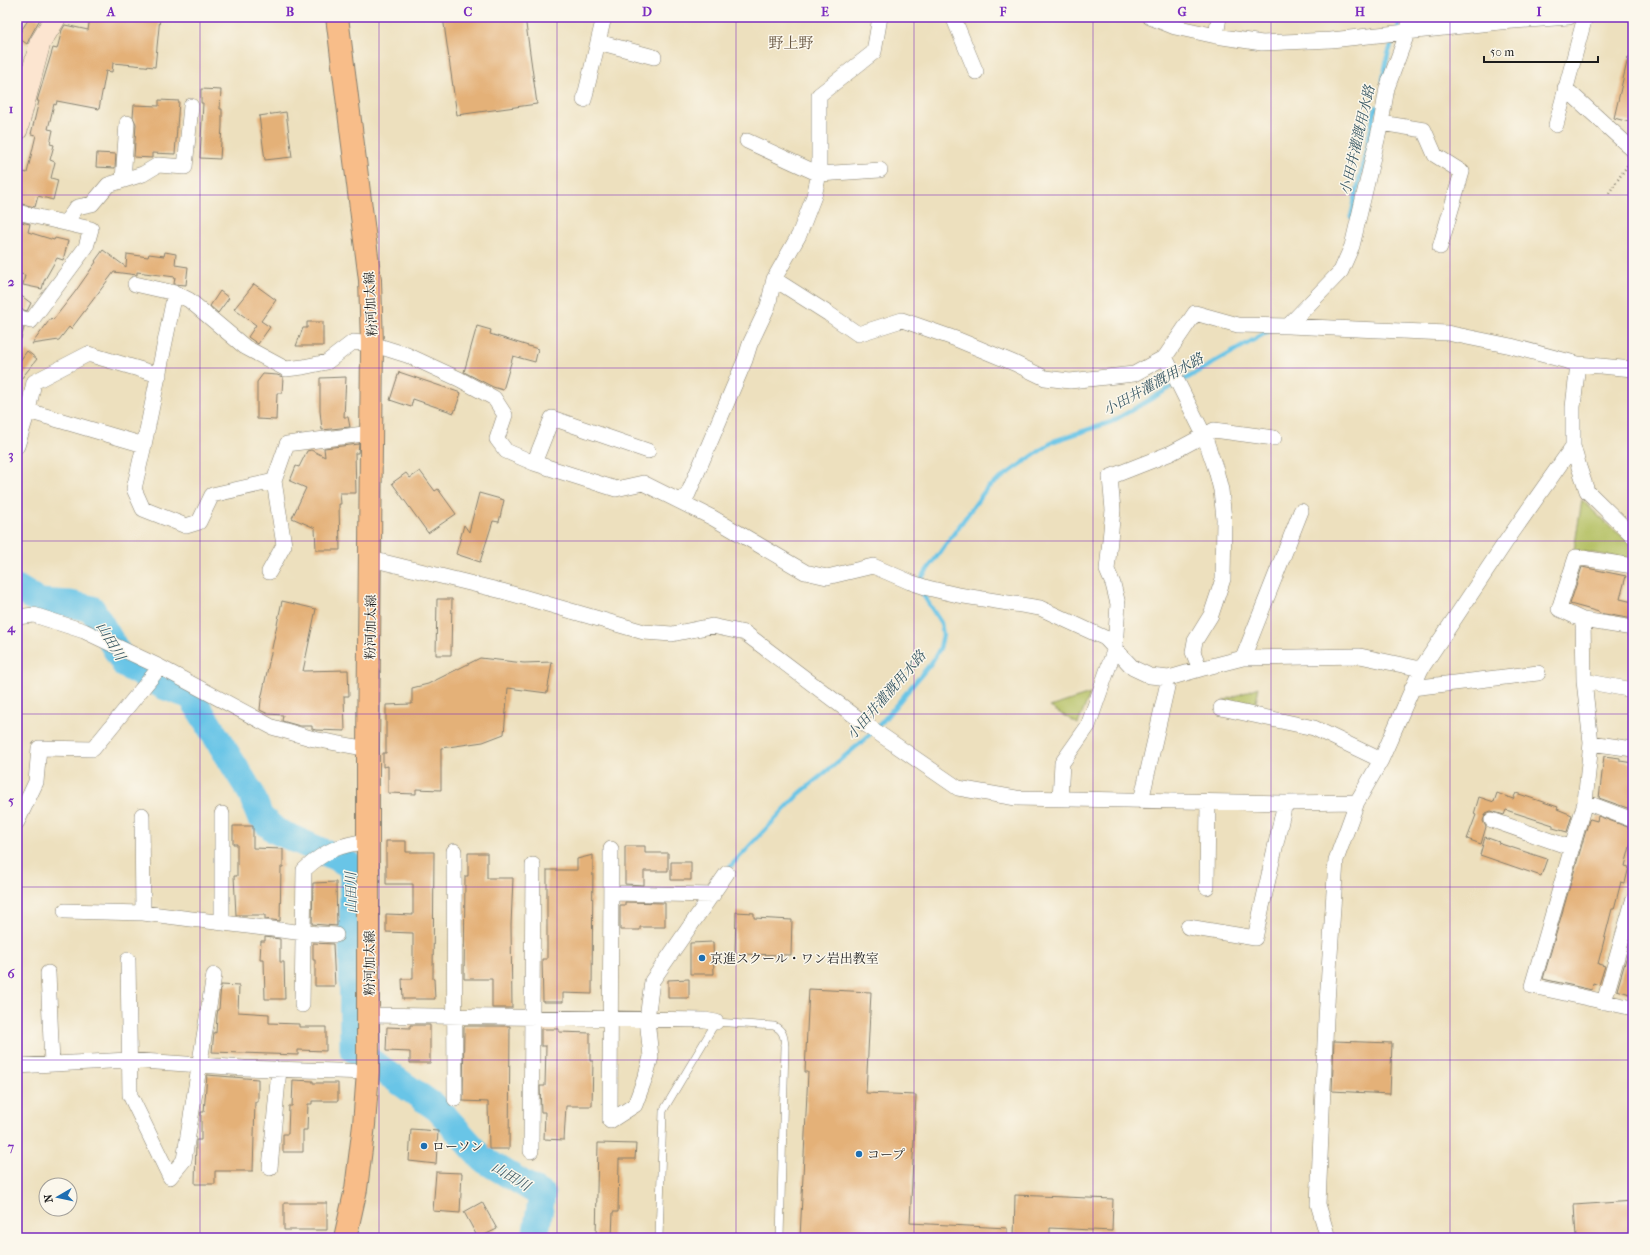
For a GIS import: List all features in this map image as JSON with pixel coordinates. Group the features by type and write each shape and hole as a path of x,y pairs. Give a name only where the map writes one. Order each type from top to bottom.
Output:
{"main road":[{"name":"粉河加太線","path":"337,17 370,280 372,344 368,749 368,1064 364,1125 356,1189 345,1238"}],"street":[{"path":"17,130 40,43 56,17"},
{"path":"584,100 604,17"},
{"path":"680,501 688,494 745,360 750,344 768,306 774,279 799,235 814,196 819,174 819,95 874,52 880,17"},
{"path":"956,17 954,19 976,72"},
{"path":"1150,17 1175,27 1216,36 1262,43 1331,40 1381,35 1409,24 1569,17"},
{"path":"1216,36 1219,17"},
{"path":"1556,125 1585,17"},
{"path":"1288,326 1341,271 1352,246 1381,123 1387,88 1409,24"},
{"path":"598,42 654,57"},
{"path":"1565,88 1633,150"},
{"path":"65,223 77,206 92,204 108,185 143,174 158,165 185,167 191,106"},
{"path":"123,180 127,123"},
{"path":"1381,123 1424,130 1436,155 1462,172 1440,247"},
{"path":"747,141 819,174 880,170"},
{"path":"17,212 91,229 86,247 31,321 17,317"},
{"path":"774,279 858,334 902,320 956,338 1045,378 1070,381 1134,374 1165,358 1195,313 1238,325 1447,333 1511,346 1578,364 1633,369"},
{"path":"135,284 175,293 189,300 245,347 286,369 327,362 353,342 372,344 407,355 494,398 505,414 497,438 506,451 534,463 616,489 643,483 713,518 805,572 827,577 873,566 928,588 958,595 1040,608 1106,638 1133,668 1150,676 1169,678 1243,658 1360,656 1421,670"},
{"path":"175,293 134,489 143,509 186,526 199,522 212,495 274,481"},
{"path":"17,446 28,411 34,382 88,354 159,375"},
{"path":"1165,358 1204,435 1220,483 1224,519 1223,579 1211,615 1195,641 1193,652 1200,669"},
{"path":"1578,364 1573,407 1573,446 1578,467 1587,491 1633,536"},
{"path":"28,411 144,445"},
{"path":"534,463 552,418 648,450"},
{"path":"1060,799 1062,763 1088,726 1115,648 1118,604 1107,570 1113,510 1110,477 1171,453 1214,430 1274,438"},
{"path":"269,572 284,545 274,481 287,444 371,433"},
{"path":"1328,1238 1318,1204 1326,1027 1336,860 1357,802 1381,760 1421,670 1505,543 1573,446"},
{"path":"1243,658 1301,511"},
{"path":"1633,566 1576,557 1559,609 1583,620 1633,628"},
{"path":"371,559 502,591 644,632 672,634 712,626 745,633 868,726 958,788 1016,798 1286,803 1357,802"},
{"path":"17,617 34,615 84,631 160,668 272,727 314,739 368,749"},
{"path":"1583,620 1584,681 1591,742 1586,802 1532,986 1633,1008"},
{"path":"17,822 36,782 38,748 93,749 160,668"},
{"path":"1412,688 1538,673"},
{"path":"1141,801 1169,678"},
{"path":"1584,681 1633,690"},
{"path":"1221,708 1314,728 1381,760"},
{"path":"1591,742 1633,749"},
{"path":"1207,887 1208,802"},
{"path":"1586,802 1633,820"},
{"path":"1188,927 1255,938 1286,803"},
{"path":"222,814 222,922"},
{"path":"142,815 143,913"},
{"path":"1492,820 1572,848"},
{"path":"302,1005 304,870 314,861 333,849 345,844 368,841"},
{"path":"611,849 610,1121 634,1105 646,1075 651,1057 647,1019 652,981 727,873"},
{"path":"454,851 455,1099"},
{"path":"531,1151 533,865"},
{"path":"611,893 713,895"},
{"path":"1604,1002 1633,901"},
{"path":"65,912 143,913 336,935"},
{"path":"128,960 128,1060 130,1095 170,1177 184,1160 214,975"},
{"path":"48,973 52,1064"},
{"path":"369,1015 705,1020 716,1022"},
{"path":"17,1066 128,1060 279,1069 368,1064"},
{"path":"270,1168 279,1069"}],"lane":[{"path":"659,1238 661,1119 663,1112 716,1022 774,1026 780,1029 784,1034 785,1046 780,1238"}],"path":[{"path":"1609,193 1633,158"}],"green space":[{"path":"1582,500 1607,524 1633,545 1633,560 1574,550"},
{"path":"1259,687 1255,707 1223,701"},
{"path":"1090,694 1078,724 1050,707"}],"building":[{"path":"30,17 40,19 27,44 17,37"},
{"path":"90,17 160,17 155,67 113,63 112,72 106,71 99,109 57,101 56,105 54,104 48,129 53,130 50,144 54,145 50,160 55,162 51,178 58,180 53,200 38,196 35,207 17,203 23,172 27,173 36,135 31,134 39,101 37,101 53,48 57,49 62,30 65,25 88,30"},
{"path":"443,17 525,17 537,104 457,115"},
{"path":"1628,58 1633,59 1633,123 1614,118"},
{"path":"201,89 221,90 220,109 222,109 222,126 220,159 200,158 203,103 201,103"},
{"path":"159,100 179,101 175,154 152,153 152,158 134,157 136,124 133,117 134,105 159,106"},
{"path":"286,112 292,157 265,160 259,116"},
{"path":"97,153 116,154 115,168 96,167"},
{"path":"17,221 30,224 28,232 54,240 55,238 68,241 63,260 57,258 44,281 42,289 23,285 25,275 17,273"},
{"path":"103,250 126,267 127,254 148,257 149,254 164,256 165,252 176,254 175,265 188,267 186,285 174,284 175,277 137,272 137,275 114,272 71,329 69,327 59,340 32,344 51,318 53,320 75,292"},
{"path":"254,284 276,300 261,321 270,327 258,344 248,337 256,325 234,309"},
{"path":"220,291 229,298 218,313 210,306"},
{"path":"20,295 31,303 27,311 17,308"},
{"path":"307,322 323,322 323,346 296,346 303,328 307,328"},
{"path":"17,326 24,328 21,339 17,339"},
{"path":"477,326 491,330 490,334 538,349 535,362 513,356 503,390 493,387 464,372"},
{"path":"27,351 37,359 17,384 17,365"},
{"path":"399,372 461,393 454,413 413,399 411,407 390,400"},
{"path":"263,374 283,377 282,393 277,393 276,420 257,419 257,382"},
{"path":"346,377 344,417 348,417 350,427 322,430 320,411 320,378"},
{"path":"359,444 358,453 355,453 356,493 340,493 340,550 316,550 315,528 292,518 306,488 290,481 296,466 299,467 307,451 311,450 325,457 324,448"},
{"path":"420,471 435,491 438,489 456,514 428,533 392,483 406,473 410,478"},
{"path":"479,493 504,500 499,522 493,521 480,562 456,554 464,525 469,532"},
{"path":"1582,567 1626,576 1620,599 1633,602 1633,619 1599,613 1570,604"},
{"path":"437,599 452,599 451,655 436,655"},
{"path":"282,601 316,609 303,671 348,670 349,696 344,696 345,731 316,730 312,729 312,726 300,726 282,721 283,715 268,714 260,710"},
{"path":"480,658 524,663 552,662 547,693 508,688 504,734 483,742 441,748 441,790 416,789 416,794 388,793 388,766 383,767 383,753 386,753 386,705 412,704 412,688 428,684"},
{"path":"1604,756 1620,758 1620,761 1633,763 1633,810 1599,798"},
{"path":"1497,793 1513,799 1516,793 1558,807 1557,809 1572,815 1567,832 1553,828 1553,825 1506,810 1504,815 1491,811 1486,813 1483,821 1486,827 1481,844 1467,839 1476,815 1474,814 1479,797 1494,802"},
{"path":"1598,816 1633,829 1633,835 1625,866 1629,867 1625,883 1621,882 1614,909 1612,909 1598,964 1605,966 1599,985 1593,983 1592,990 1543,979 1589,820 1597,821"},
{"path":"233,826 253,826 253,848 283,849 283,867 281,867 280,921 265,919 265,915 236,915 234,876 237,876 237,844 233,844"},
{"path":"1485,837 1499,842 1498,843 1547,859 1541,876 1480,855"},
{"path":"386,841 406,841 406,852 434,852 433,979 435,999 403,999 402,979 413,979 413,933 386,932 386,914 413,915 413,884 386,884"},
{"path":"625,846 645,846 645,853 668,853 668,871 644,871 644,885 625,884"},
{"path":"468,853 487,853 487,878 513,878 511,925 512,1008 492,1008 492,979 464,979 465,876 468,876"},
{"path":"593,855 592,994 563,993 563,1002 543,1002 542,959 547,959 547,870 577,870 577,859"},
{"path":"671,862 691,862 691,880 671,880"},
{"path":"336,882 337,926 312,924 313,883"},
{"path":"625,902 665,903 665,927 640,927 640,930 620,930 620,905 625,905"},
{"path":"736,912 754,913 754,918 792,920 791,955 735,954"},
{"path":"265,937 280,939 280,962 284,962 285,999 265,999 264,959 260,959 261,941 265,941"},
{"name":"京進スクール・ワン岩出教室","path":"713,942 714,974 690,974 690,943"},
{"path":"1631,942 1633,942 1633,995 1617,990"},
{"path":"313,943 333,944 335,986 315,986 315,960 313,960"},
{"path":"689,979 689,998 668,998 668,980"},
{"path":"221,985 239,986 238,1012 269,1014 269,1023 299,1024 299,1027 326,1027 326,1051 298,1050 298,1055 212,1052 214,1032 216,1033"},
{"path":"809,989 871,992 866,1093 916,1095 910,1223 1007,1228 1007,1238 800,1238 808,1072 805,1072"},
{"path":"410,1025 430,1025 430,1063 410,1063 410,1052 386,1051 387,1027 410,1028"},
{"path":"464,1026 510,1026 509,1149 489,1149 488,1102 463,1101"},
{"path":"541,1029 559,1029 559,1032 590,1033 590,1061 593,1061 592,1106 566,1106 564,1140 544,1139 545,1112 541,1112 540,1086 545,1086 546,1046 541,1046"},
{"path":"1334,1041 1392,1043 1390,1094 1332,1091"},
{"path":"207,1075 258,1079 258,1102 255,1102 253,1171 215,1171 215,1184 195,1184 196,1140 201,1140 201,1112 204,1112"},
{"path":"293,1080 313,1081 313,1083 338,1083 338,1101 312,1101 312,1104 308,1104 307,1130 303,1130 303,1152 283,1152 283,1134 288,1134 289,1106 292,1106"},
{"name":"ローソン","path":"411,1129 438,1131 436,1164 409,1161"},
{"path":"598,1143 636,1144 635,1159 619,1159 618,1212 613,1212 612,1238 596,1238"},
{"path":"436,1172 462,1173 460,1213 433,1211"},
{"path":"1015,1195 1113,1199 1112,1231 1050,1228 1050,1238 1014,1238"},
{"path":"1633,1201 1633,1238 1576,1238 1574,1205"},
{"path":"482,1202 497,1229 478,1238 464,1212"},
{"path":"284,1203 327,1203 327,1230 284,1230"}],"waterway":[{"name":"小田井灌漑用水路","path":"1383,80 1388,54 1402,17"},
{"name":"小田井灌漑用水路","path":"1351,217 1376,107"},
{"name":"小田井灌漑用水路","path":"727,870 799,794 863,741 882,722 932,662 940,648 943,635 941,623 922,593 922,577 987,488 1054,441 1111,422 1269,331"},
{"name":"山田川","path":"17,588 40,602 70,604 92,609 125,665 163,686 191,696 251,793 260,817 276,831 352,866 353,1049 438,1109 484,1160 542,1195 535,1238"}],"place":[{"name":"京進スクール・ワン岩出教室","path":"702,958"},
{"name":"ローソン","path":"424,1146"},
{"name":"コープ","path":"859,1154"}],"district":[{"name":"野上野","path":"791,43"}]}
